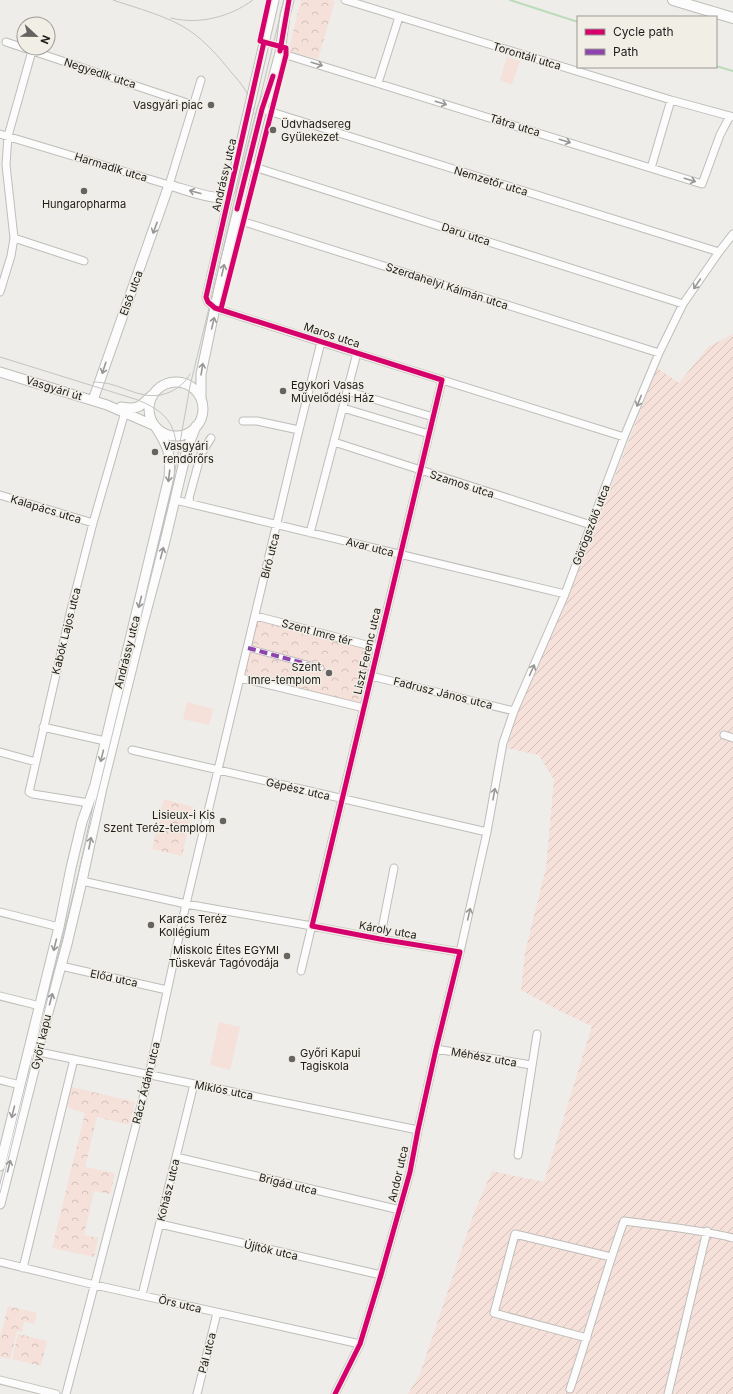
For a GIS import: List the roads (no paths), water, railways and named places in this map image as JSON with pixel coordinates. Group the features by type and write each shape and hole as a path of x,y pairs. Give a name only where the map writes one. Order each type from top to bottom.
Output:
{"main road":[{"path":"673,0 733,18"}],"street":[{"name":"Andrássy utca","path":"215,308 208,302 206,297 227,196 274,0"},
{"name":"Andrássy utca","path":"201,399 201,374 215,308 262,109 270,90 280,53 285,15 289,0"},
{"name":"Torontáli utca","path":"345,0 731,117"},
{"path":"378,83 399,17"},
{"name":"Negyedik utca","path":"6,42 16,45"},
{"name":"Tátra utca","path":"280,53 702,184 720,135 731,117"},
{"path":"0,292 11,256 14,238 6,165 8,136 31,56"},
{"name":"Negyedik utca","path":"47,56 193,105"},
{"path":"169,185 202,80"},
{"path":"651,168 671,100"},
{"name":"Nemzetőr utca","path":"262,109 719,252"},
{"name":"Harmadik utca","path":"0,134 211,197 227,196"},
{"name":"Daru utca","path":"248,165 683,304"},
{"name":"Első utca","path":"93,400 169,185"},
{"path":"227,196 235,204 236,214"},
{"name":"Szerdahelyi Kálmán utca","path":"236,214 659,353"},
{"name":"Görögszőlő utca","path":"487,832 503,743 514,711 565,594 624,437 659,353 683,304 733,234"},
{"path":"14,238 84,261"},
{"name":"Maros utca","path":"215,308 624,437"},
{"name":"Bíró utca","path":"218,770 321,342"},
{"path":"310,533 357,353"},
{"name":"Vasgyári út","path":"0,372 93,400 156,426"},
{"name":"Liszt Ferenc utca","path":"301,971 442,380"},
{"path":"180,382 190,386 198,393 201,399 202,413 200,420 190,432 175,435 164,433 152,421 149,410 150,400 161,386 167,383 180,382"},
{"path":"347,391 433,417"},
{"name":"Vasgyári út","path":"107,405 135,409 144,404 155,392"},
{"path":"343,408 429,434"},
{"name":"Kabók Lajos utca","path":"89,803 33,794 29,792 72,605 125,412"},
{"path":"243,421 257,421 299,430"},
{"name":"Andrássy utca","path":"68,880 82,822 89,803 106,741 170,477 170,459 167,448 156,426"},
{"name":"Andrássy utca","path":"82,881 102,788 177,500 187,449 196,426"},
{"path":"190,503 189,498 201,454 211,438"},
{"name":"Szamos utca","path":"334,442 591,525"},
{"name":"Kalapács utca","path":"0,495 93,524"},
{"name":"Avar utca","path":"177,500 565,594"},
{"name":"Szent Imre tér","path":"256,616 378,648"},
{"path":"248,648 321,668"},
{"name":"Fadrusz János utca","path":"371,676 514,711"},
{"path":"241,678 364,708"},
{"path":"43,727 106,741"},
{"path":"724,735 733,738"},
{"name":"Gépész utca","path":"132,750 487,832"},
{"path":"0,752 36,762"},
{"name":"Rácz Ádám utca","path":"66,1394 149,1075 186,904 218,770"},
{"name":"Andor utca","path":"334,1394 360,1344 400,1210 410,1172 436,1049 487,832"},
{"path":"380,940 394,868"},
{"name":"Győri kapu","path":"0,1204 34,1070 33,1051 40,1006 59,927 68,880"},
{"name":"Károly utca","path":"82,881 186,904 312,926 380,940 460,952"},
{"name":"Győri kapu","path":"0,1166 20,1085 33,1051 60,966 82,881"},
{"path":"0,912 59,927"},
{"name":"Előd utca","path":"60,966 167,990"},
{"path":"0,996 40,1006"},
{"name":"Méhész utca","path":"518,1155 537,1034"},
{"name":"Méhész utca","path":"436,1049 531,1065"},
{"name":"Miklós utca","path":"33,1051 418,1130"},
{"path":"23,1268 74,1059"},
{"path":"0,1080 20,1085"},
{"name":"Kohász utca","path":"142,1295 194,1084"},
{"name":"Brigád utca","path":"176,1157 400,1210"},
{"path":"570,1389 611,1257 624,1221 687,1230 707,1231 733,1238"},
{"name":"Újítók utca","path":"160,1224 381,1275"},
{"path":"668,1394 707,1231"},
{"path":"587,1338 494,1312 515,1234 611,1257"},
{"name":"Örs utca","path":"0,1262 217,1313 360,1344"},
{"name":"Pál utca","path":"197,1394 217,1313"},
{"path":"0,1380 41,1392 56,1394"}],"waterway":[{"path":"510,0 577,22"},
{"path":"717,66 733,71"}],"tram line":[{"path":"113,0 173,21 196,35 217,55 243,86 249,96 254,114"},
{"path":"171,18 192,21 214,18 234,11 253,0"},
{"path":"0,1193 170,499 190,386 284,0"},
{"path":"0,357 135,399 152,406 169,422 173,429 176,447"},
{"path":"94,382 110,384 136,393 152,396 171,392 182,384 190,374"}],"place":[{"name":"Vasgyári piac","path":"211,105"},
{"name":"Üdvhadsereg Gyülekezet","path":"273,130"},
{"name":"Hungaropharma","path":"84,191"},
{"name":"Egykori Vasas Művelődési Ház","path":"283,391"},
{"name":"Vasgyári rendőrőrs","path":"155,452"},
{"name":"Szent Imre-templom","path":"329,673"},
{"name":"Lisieux-i Kis Szent Teréz-templom","path":"223,821"},
{"name":"Karacs Teréz Kollégium","path":"151,925"},
{"name":"Miskolc Éltes EGYMI Tüskevár Tagóvodája","path":"287,956"},
{"name":"Győri Kapui Tagiskola","path":"292,1059"}]}
